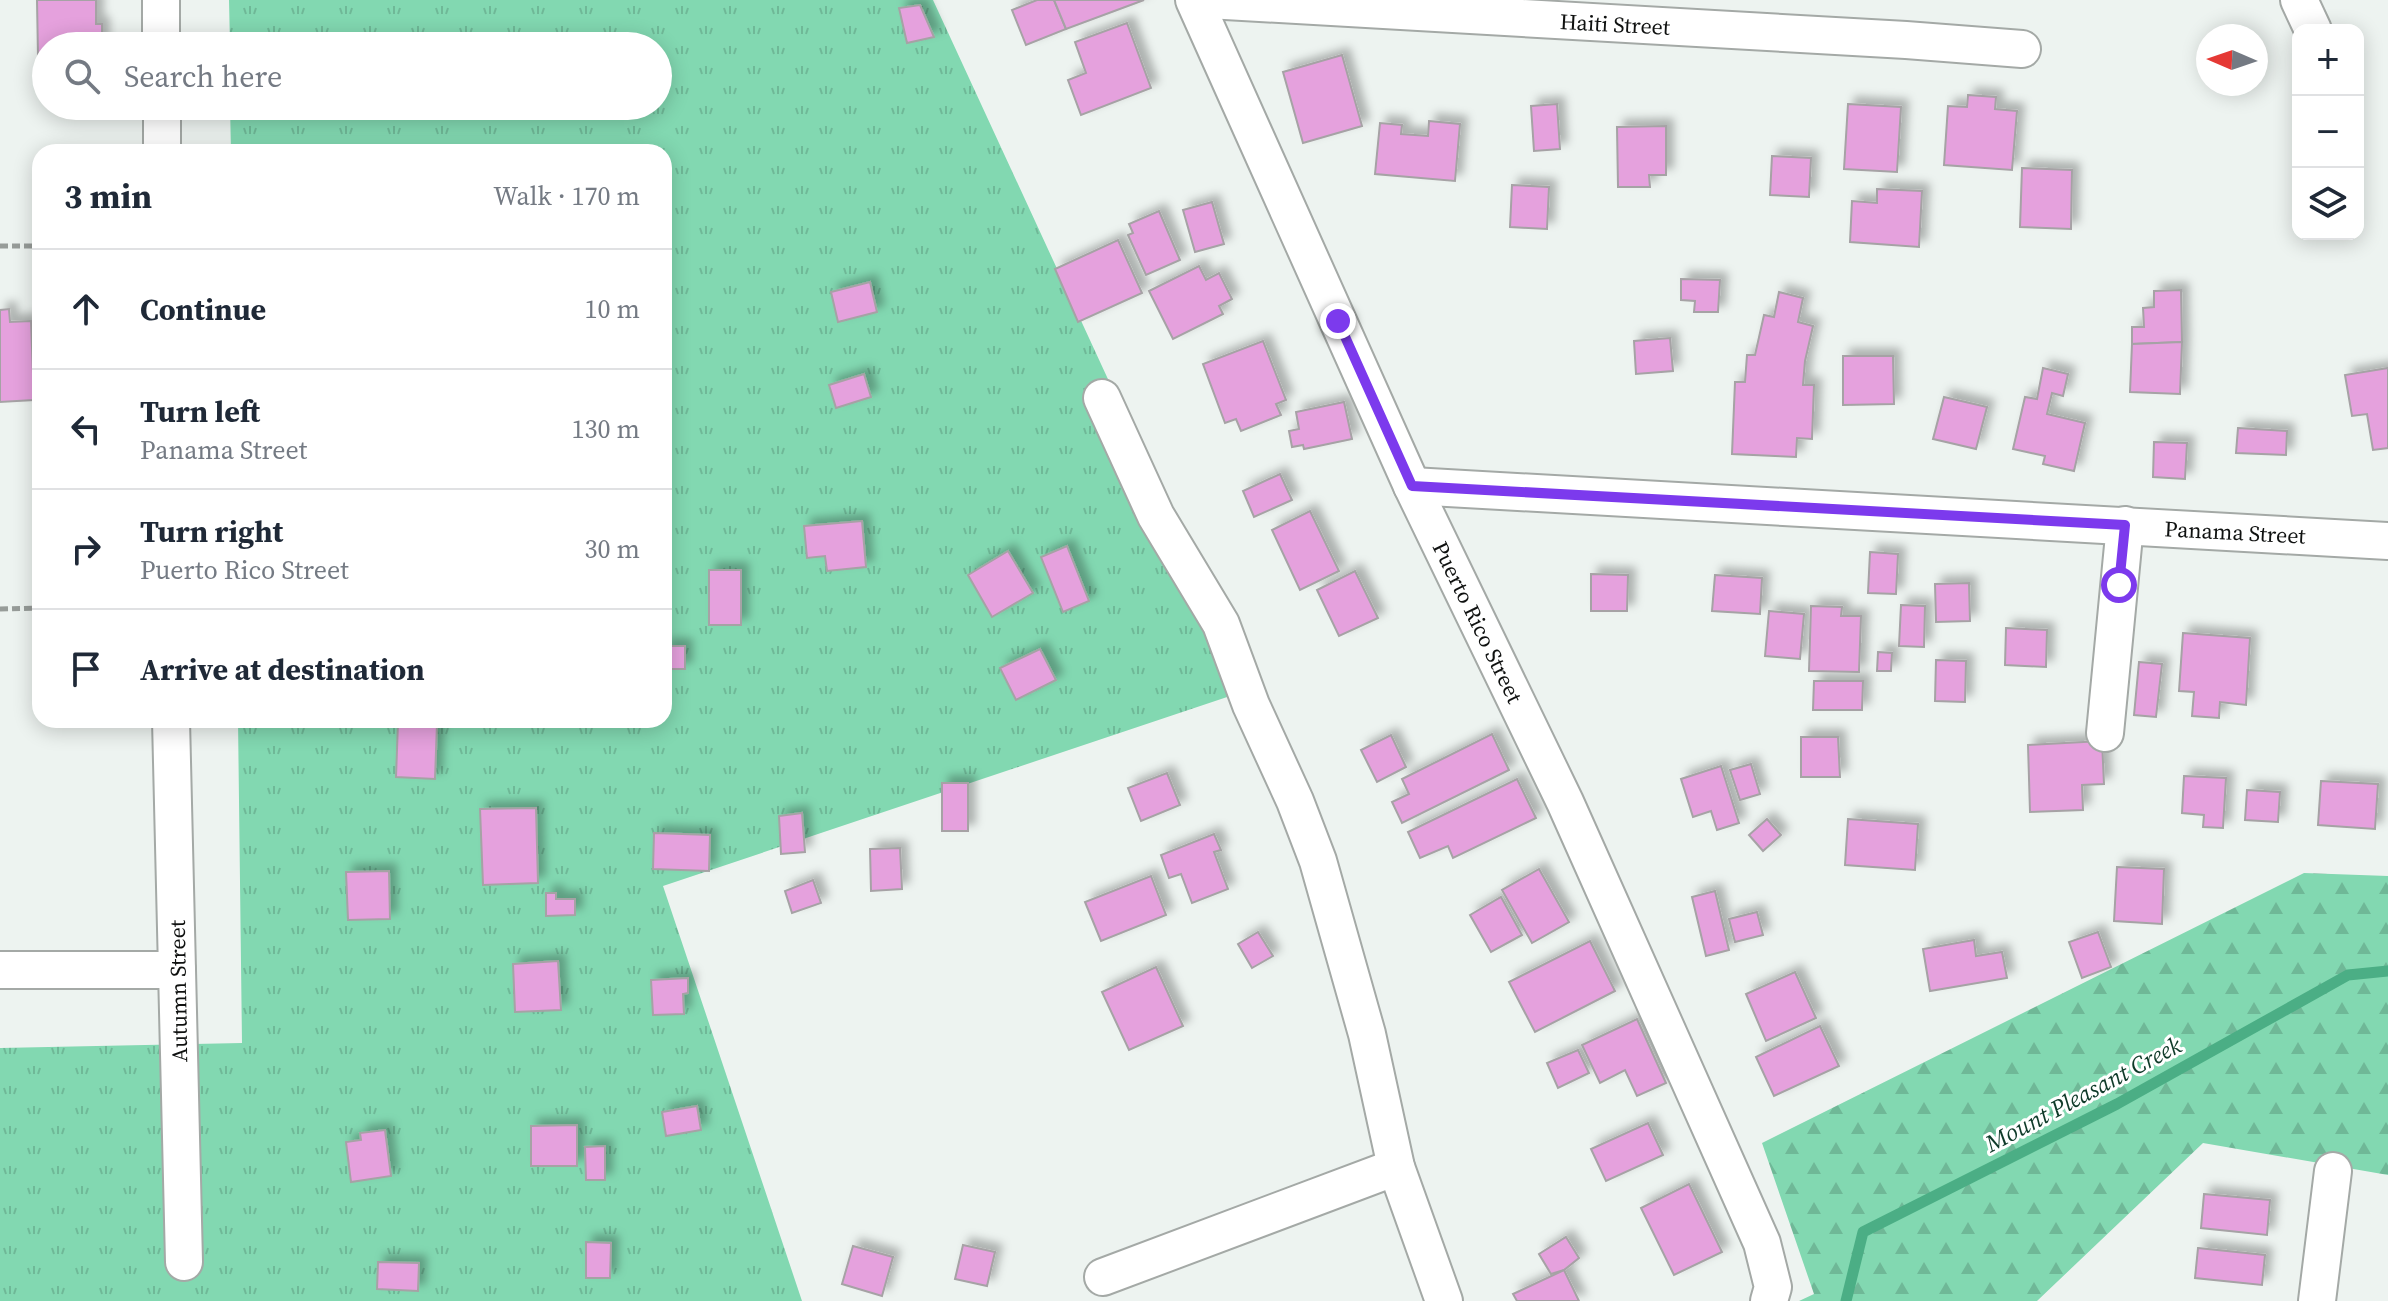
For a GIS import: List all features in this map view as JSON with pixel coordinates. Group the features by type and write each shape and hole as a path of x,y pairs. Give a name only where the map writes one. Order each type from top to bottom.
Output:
{"street":[{"path":"161,0 161,32"},
{"name":"Puerto Rico Street","path":"1194,0 1412,486 1565,802 1762,1243 1773,1287 1769,1301"},
{"name":"Haiti Street","path":"1208,0 2022,49"},
{"path":"2299,0 2310,24"},
{"path":"162,120 162,144"},
{"path":"1102,398 1156,516 1221,624 1251,705 1295,801 1318,861 1367,1034 1396,1167 1444,1301"},
{"name":"Panama Street","path":"1412,486 2388,541"},
{"path":"2105,733 2125,525"},
{"name":"Autumn Street","path":"171,728 184,1262"},
{"path":"0,970 177,970"},
{"path":"1103,1277 1396,1167"},
{"path":"2317,1301 2333,1171"}],"path":[{"path":"0,246 32,246"},
{"path":"0,609 32,608"}],"green space":[{"path":"229,0 933,0 1251,689 663,886 802,1301 0,1301 0,1048 242,1043 238,728 672,728 672,144 231,144 230,120 672,120 672,32 230,32"},
{"path":"2304,873 2388,876 2388,1175 2203,1143 2037,1301 1799,1301 1814,1294 1762,1143"}],"building":[{"path":"37,0 96,0 96,24 102,24 102,32 38,32"},
{"path":"1037,0 1054,0 1066,29 1026,45 1012,10"},
{"path":"1054,0 1144,0 1066,29"},
{"path":"920,5 934,37 907,43 899,8"},
{"path":"1127,23 1151,88 1081,115 1068,80 1086,73 1075,42"},
{"path":"1342,55 1362,126 1303,143 1283,72"},
{"path":"1968,95 1996,97 1995,109 2017,111 2012,170 1944,165 1948,106 1967,107"},
{"path":"1557,104 1560,149 1534,151 1531,106"},
{"path":"1848,104 1901,107 1897,172 1844,169"},
{"path":"1429,121 1460,124 1455,181 1375,174 1380,123 1402,125 1401,134 1428,136"},
{"path":"1666,126 1666,175 1649,175 1650,187 1618,187 1617,127"},
{"path":"1772,156 1811,158 1809,197 1770,195"},
{"path":"2022,168 2072,170 2071,229 2020,227"},
{"path":"1512,185 1549,187 1547,229 1510,227"},
{"path":"1877,189 1922,191 1919,247 1850,242 1852,201 1877,203"},
{"path":"1212,202 1224,244 1195,252 1183,210"},
{"path":"1159,211 1180,260 1146,275 1128,235 1133,233 1129,224"},
{"path":"1118,240 1142,293 1078,322 1055,269"},
{"path":"1199,266 1206,280 1219,273 1232,299 1219,306 1223,314 1173,339 1149,291"},
{"path":"1681,279 1720,280 1718,312 1694,312 1695,301 1681,300"},
{"path":"870,282 877,312 838,322 831,292"},
{"path":"2181,290 2182,342 2132,344 2132,327 2144,327 2143,308 2154,307 2154,291"},
{"path":"1779,292 1803,298 1798,322 1813,326 1803,385 1814,385 1812,439 1797,438 1796,457 1732,454 1735,382 1745,382 1747,355 1755,355 1764,315 1774,317"},
{"path":"9,309 10,322 31,321 32,400 0,402 0,310"},
{"path":"1670,338 1673,371 1636,374 1634,341"},
{"path":"1263,341 1286,400 1276,404 1281,415 1241,431 1236,419 1225,423 1203,364"},
{"path":"2182,342 2180,394 2130,392 2132,344"},
{"path":"1843,356 1893,356 1894,404 1843,405"},
{"path":"2043,368 2068,374 2063,396 2052,393 2047,414 2085,423 2074,471 2043,464 2045,456 2013,449 2025,397 2037,399"},
{"path":"2388,368 2388,448 2373,450 2367,414 2352,416 2345,375"},
{"path":"864,374 871,397 836,408 829,385"},
{"path":"1944,397 1987,407 1976,449 1933,439"},
{"path":"1344,402 1352,439 1304,449 1303,445 1292,447 1289,431 1299,429 1296,412"},
{"path":"2238,428 2287,431 2286,455 2236,453"},
{"path":"2154,442 2187,443 2185,479 2153,477"},
{"path":"1280,474 1292,500 1254,517 1243,491"},
{"path":"1310,511 1339,571 1300,590 1272,530"},
{"path":"862,521 866,567 827,571 825,556 807,558 804,526"},
{"path":"1067,546 1089,601 1063,612 1041,557"},
{"path":"1008,551 1033,593 992,617 968,575"},
{"path":"1870,552 1898,554 1896,594 1868,593"},
{"path":"709,570 741,570 741,625 709,625"},
{"path":"1355,571 1378,618 1339,636 1317,590"},
{"path":"1591,574 1628,575 1627,611 1591,611"},
{"path":"1715,575 1762,578 1760,614 1712,611"},
{"path":"1969,583 1970,621 1936,622 1935,584"},
{"path":"1901,605 1925,606 1924,647 1899,646"},
{"path":"1811,606 1842,607 1841,616 1861,616 1859,672 1809,671"},
{"path":"1769,611 1804,614 1800,659 1765,656"},
{"path":"2006,628 2047,630 2046,667 2005,665"},
{"path":"2183,633 2250,638 2246,705 2220,702 2219,718 2192,716 2194,692 2179,691"},
{"path":"672,646 685,646 685,669 672,669"},
{"path":"1040,649 1056,680 1016,700 1000,668"},
{"path":"1878,652 1892,653 1891,671 1877,671"},
{"path":"1936,660 1966,661 1965,702 1935,701"},
{"path":"2139,662 2162,664 2156,717 2134,715"},
{"path":"1814,681 1863,681 1862,710 1813,710"},
{"path":"398,728 437,728 435,779 396,777"},
{"path":"1492,734 1509,770 1402,823 1392,802 1409,794 1402,779"},
{"path":"1391,735 1406,767 1377,782 1361,750"},
{"path":"1801,737 1838,737 1840,777 1801,777"},
{"path":"2102,741 2104,784 2082,785 2083,810 2030,812 2028,745"},
{"path":"1751,764 1760,794 1740,800 1730,770"},
{"path":"1721,766 1739,823 1717,830 1711,811 1693,817 1681,779"},
{"path":"1167,773 1180,805 1141,821 1128,788"},
{"path":"2184,776 2226,778 2223,828 2203,827 2204,815 2182,813"},
{"path":"1517,779 1536,818 1453,858 1448,846 1420,858 1408,832"},
{"path":"2321,781 2378,784 2375,829 2318,825"},
{"path":"942,783 968,783 968,831 942,831"},
{"path":"2247,790 2280,792 2278,822 2245,820"},
{"path":"536,808 538,883 483,885 480,809"},
{"path":"802,813 805,852 781,854 779,816"},
{"path":"1767,819 1781,835 1763,851 1749,835"},
{"path":"1848,819 1918,824 1915,870 1845,865"},
{"path":"654,833 710,835 709,871 653,869"},
{"path":"1214,834 1221,850 1214,852 1228,889 1192,903 1181,874 1169,878 1161,855"},
{"path":"900,848 902,889 871,891 870,849"},
{"path":"2117,867 2164,869 2162,924 2114,921"},
{"path":"1539,869 1569,922 1532,943 1502,890"},
{"path":"389,871 390,919 348,920 346,872"},
{"path":"1151,876 1166,915 1101,941 1085,902"},
{"path":"813,880 821,903 792,913 785,891"},
{"path":"1715,891 1729,950 1706,956 1692,897"},
{"path":"546,893 556,893 556,899 575,899 575,915 546,916"},
{"path":"1501,897 1522,935 1491,952 1470,915"},
{"path":"1757,912 1763,935 1735,942 1729,919"},
{"path":"1258,932 1273,956 1252,968 1238,944"},
{"path":"2098,932 2111,967 2082,978 2069,942"},
{"path":"1974,940 1976,956 2002,952 2007,978 1930,991 1923,949"},
{"path":"1590,941 1615,991 1535,1032 1509,982"},
{"path":"558,961 561,1010 515,1012 513,964"},
{"path":"1156,967 1183,1026 1129,1050 1102,992"},
{"path":"1795,972 1816,1018 1766,1041 1746,994"},
{"path":"688,978 688,993 683,994 684,1014 653,1015 651,980"},
{"path":"1637,1019 1666,1083 1637,1096 1625,1070 1600,1083 1582,1045"},
{"path":"1820,1026 1839,1066 1774,1096 1756,1057"},
{"path":"1578,1050 1589,1073 1558,1088 1547,1063"},
{"path":"697,1106 701,1130 666,1136 662,1112"},
{"path":"1648,1123 1663,1155 1606,1181 1591,1149"},
{"path":"577,1125 577,1166 531,1166 531,1126"},
{"path":"385,1130 391,1176 351,1182 346,1142 361,1140 360,1133"},
{"path":"605,1146 605,1180 586,1180 585,1147"},
{"path":"1689,1184 1722,1252 1674,1275 1641,1208"},
{"path":"2204,1194 2270,1200 2267,1235 2201,1228"},
{"path":"1566,1237 1579,1258 1564,1270 1551,1274 1539,1254"},
{"path":"586,1242 611,1243 610,1278 586,1278"},
{"path":"963,1245 995,1252 987,1286 955,1279"},
{"path":"853,1246 893,1257 882,1296 842,1284"},
{"path":"2198,1248 2265,1255 2262,1285 2195,1278"},
{"path":"378,1262 419,1263 418,1291 377,1289"},
{"path":"1564,1270 1579,1301 1517,1301 1513,1294"}],"waterway":[{"name":"Mount Pleasant Creek","path":"1846,1301 1863,1232 2117,1104 2348,975 2388,971"}],"route":[{"path":"1338,321 1412,486 2125,525 2119,585"}]}
